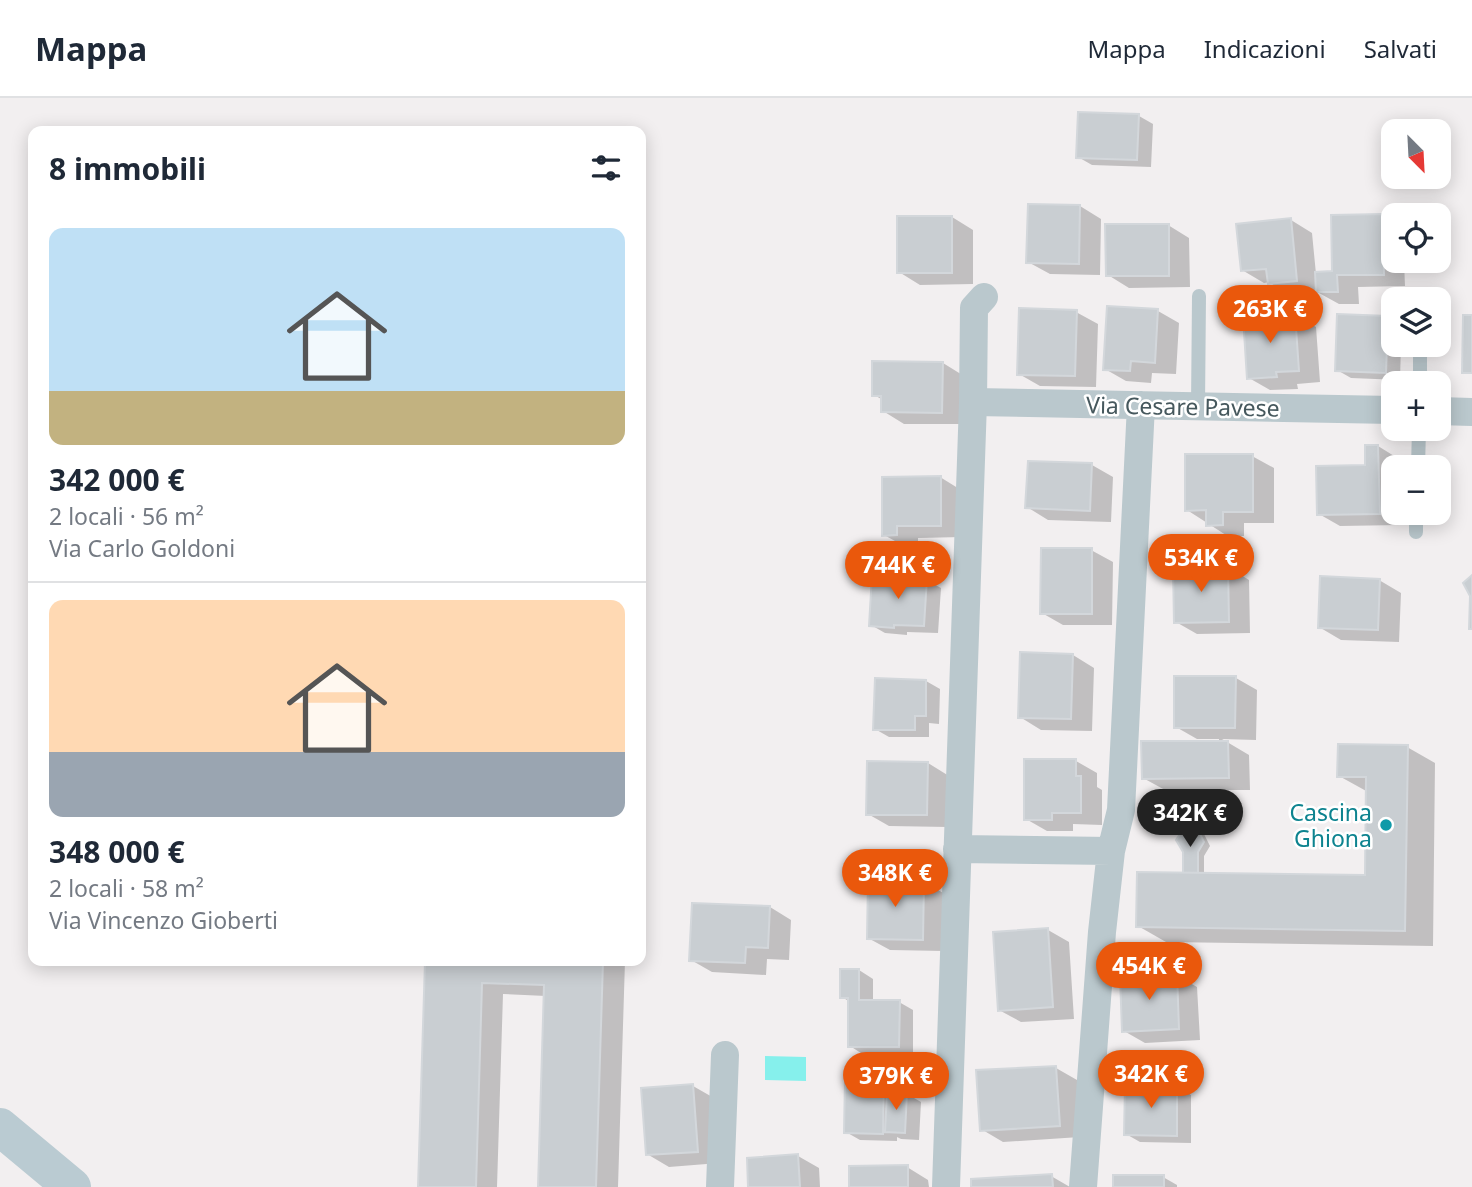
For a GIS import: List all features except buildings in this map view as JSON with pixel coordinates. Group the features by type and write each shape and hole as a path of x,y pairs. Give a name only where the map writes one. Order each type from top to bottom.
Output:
{"main road":[{"path":"0,1127 72,1187"}],"street":[{"path":"946,1187 974,308 984,297"},
{"name":"Via Cesare Pavese","path":"973,402 1381,410"},
{"path":"1083,1187 1102,932 1111,850 1121,810 1141,405"},
{"path":"1451,411 1472,412"},
{"path":"957,849 1111,850"},
{"path":"720,1187 725,1055"}],"lane":[{"path":"1198,406 1199,296"},
{"path":"1416,525 1416,532"}],"water":[{"path":"765,1056 806,1057 806,1081 765,1080"}],"place":[{"name":"Cascina Ghiona","path":"1386,825"}]}
